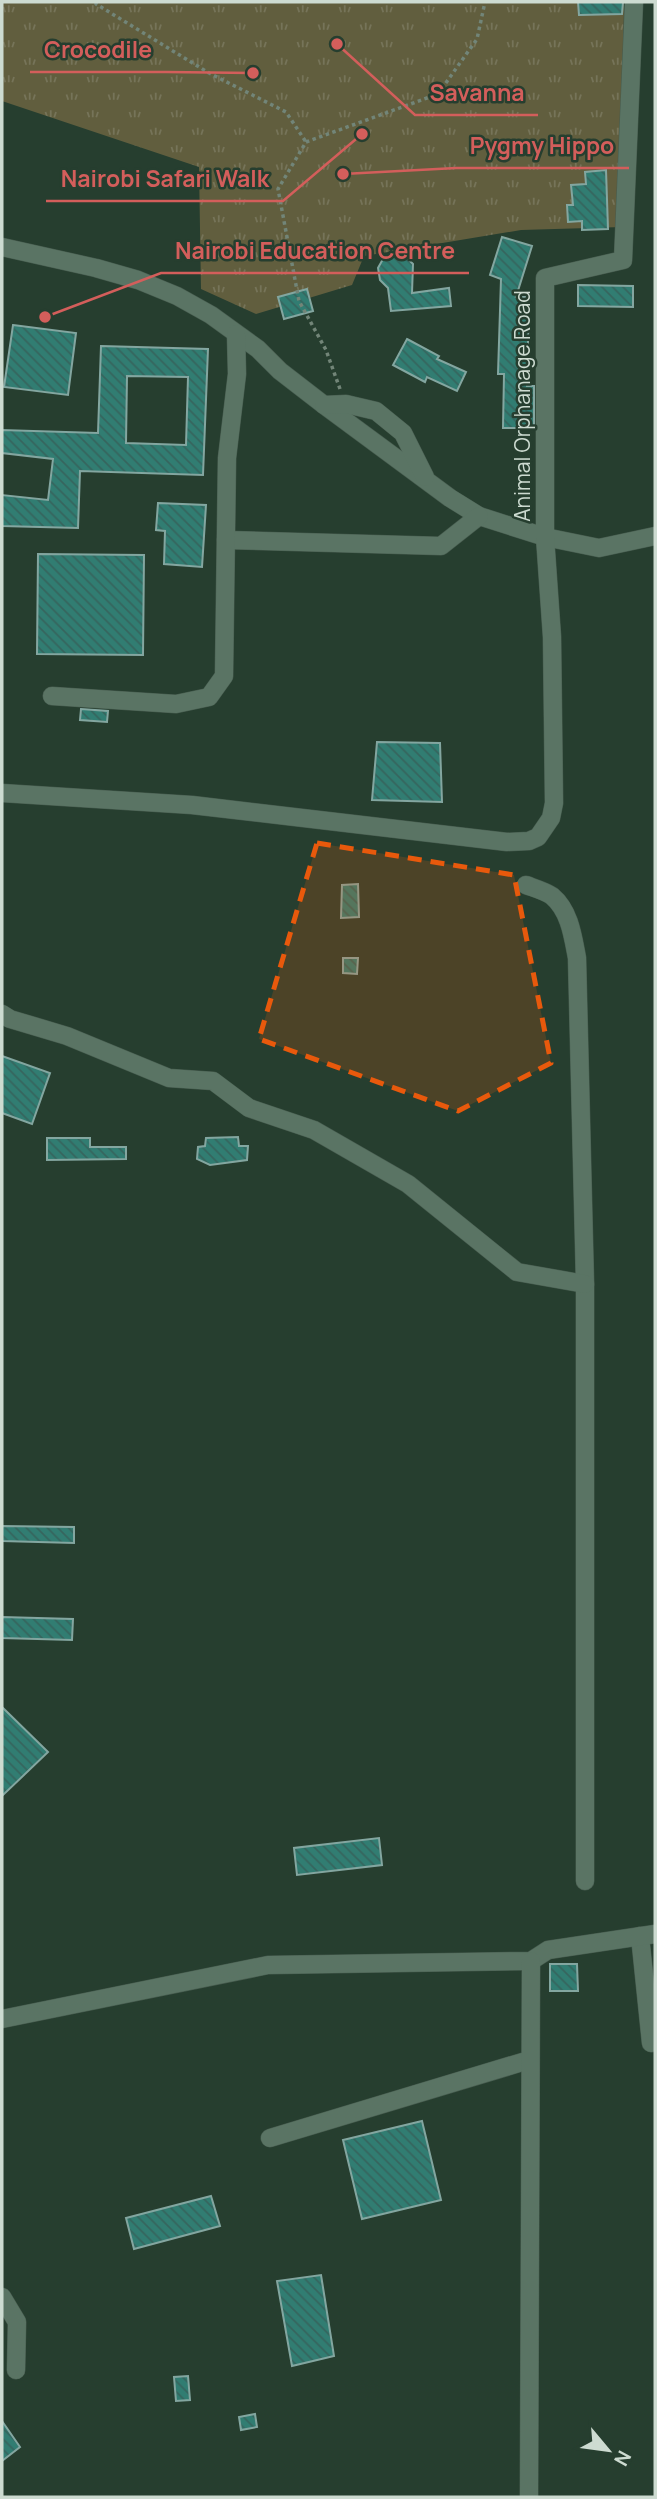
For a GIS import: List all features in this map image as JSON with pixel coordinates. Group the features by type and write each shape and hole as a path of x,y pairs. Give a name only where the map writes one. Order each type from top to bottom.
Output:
{"street":[{"name":"Animal Orphanage Road","path":"545,537 545,278 623,260 634,2"},
{"path":"2,247 138,280 177,296 211,315 324,405 479,516 545,537 599,548 655,536"},
{"path":"52,696 176,704 209,697 224,676 227,458 237,374 236,334"},
{"path":"324,405 346,404 376,411 403,433 426,480"},
{"path":"226,540 441,545 479,516"},
{"path":"2,793 192,805 507,842 528,841 538,837 551,818 554,791 552,637 545,537"},
{"path":"526,885 551,895 561,906 571,928 577,958 585,1284 585,1881"},
{"path":"2,1014 10,1019 67,1036 169,1078 213,1081 249,1108 314,1130 408,1184 517,1272 585,1284"},
{"path":"2,2019 268,1965 531,1961 548,1950 648,1935 650,2043"},
{"path":"529,2497 531,1961"},
{"path":"270,2138 529,2060"},
{"path":"2,2297 17,2322 16,2370"}],"path":[{"path":"96,2 209,73 286,112 306,142"},
{"path":"346,404 326,349 299,301 278,189 306,142 438,94 477,39 485,2"}],"highlighted area":[{"path":"317,843 514,875 551,1063 458,1111 259,1039"}],"green space":[{"path":"2,2 624,2 622,227 521,230 364,256 352,285 256,314 201,289 199,167 2,101"}],"building":[{"path":"578,2 623,2 622,14 579,15"},
{"path":"606,170 608,229 582,230 582,221 568,222 567,205 573,205 571,185 586,184 585,172"},
{"path":"502,237 532,246 516,297 529,297 527,386 534,386 534,428 503,428 504,374 498,374 501,279 490,275"},
{"path":"394,254 405,256 413,264 412,293 449,288 451,306 391,311 388,288 380,280 378,268 383,259"},
{"path":"578,285 633,286 633,307 578,306"},
{"path":"307,289 313,311 284,319 278,297"},
{"path":"13,325 76,333 68,395 4,387"},
{"path":"407,339 439,356 437,359 466,372 457,391 427,377 425,382 393,365"},
{"path":"101,346 208,349 203,475 80,471 78,528 2,526 2,495 48,500 53,459 2,453 2,430 98,433","holes":["127,376 188,377 186,445 126,443"]},
{"path":"158,503 206,505 202,567 164,564 165,531 156,530"},
{"path":"38,554 144,555 143,655 37,654"},
{"path":"81,709 108,711 107,722 80,720"},
{"path":"377,742 440,743 442,802 372,800"},
{"path":"358,884 359,917 341,918 342,885"},
{"path":"343,958 358,958 357,974 343,973"},
{"path":"2,1056 50,1073 32,1124 2,1113"},
{"path":"238,1137 239,1146 248,1146 247,1160 210,1165 197,1159 198,1147 205,1146 206,1138"},
{"path":"47,1138 90,1138 90,1147 126,1147 126,1159 47,1160"},
{"path":"2,1526 74,1527 74,1543 2,1541"},
{"path":"2,1617 73,1619 72,1640 2,1638"},
{"path":"2,1707 48,1752 2,1796"},
{"path":"379,1838 382,1865 297,1875 294,1848"},
{"path":"550,1964 577,1964 578,1991 550,1991"},
{"path":"422,2121 441,2200 362,2219 343,2140"},
{"path":"211,2196 220,2226 134,2249 126,2218"},
{"path":"321,2275 334,2356 292,2366 277,2281"},
{"path":"188,2376 190,2400 176,2401 174,2377"},
{"path":"255,2414 257,2427 241,2430 239,2417"},
{"path":"2,2421 20,2447 2,2461"}],"place":[{"name":"Savanna","path":"337,44"},
{"name":"Crocodile","path":"253,73"},
{"name":"Nairobi Safari Walk","path":"362,134"},
{"name":"Pygmy Hippo","path":"343,174"},
{"name":"Nairobi Education Centre","path":"45,317"}]}
